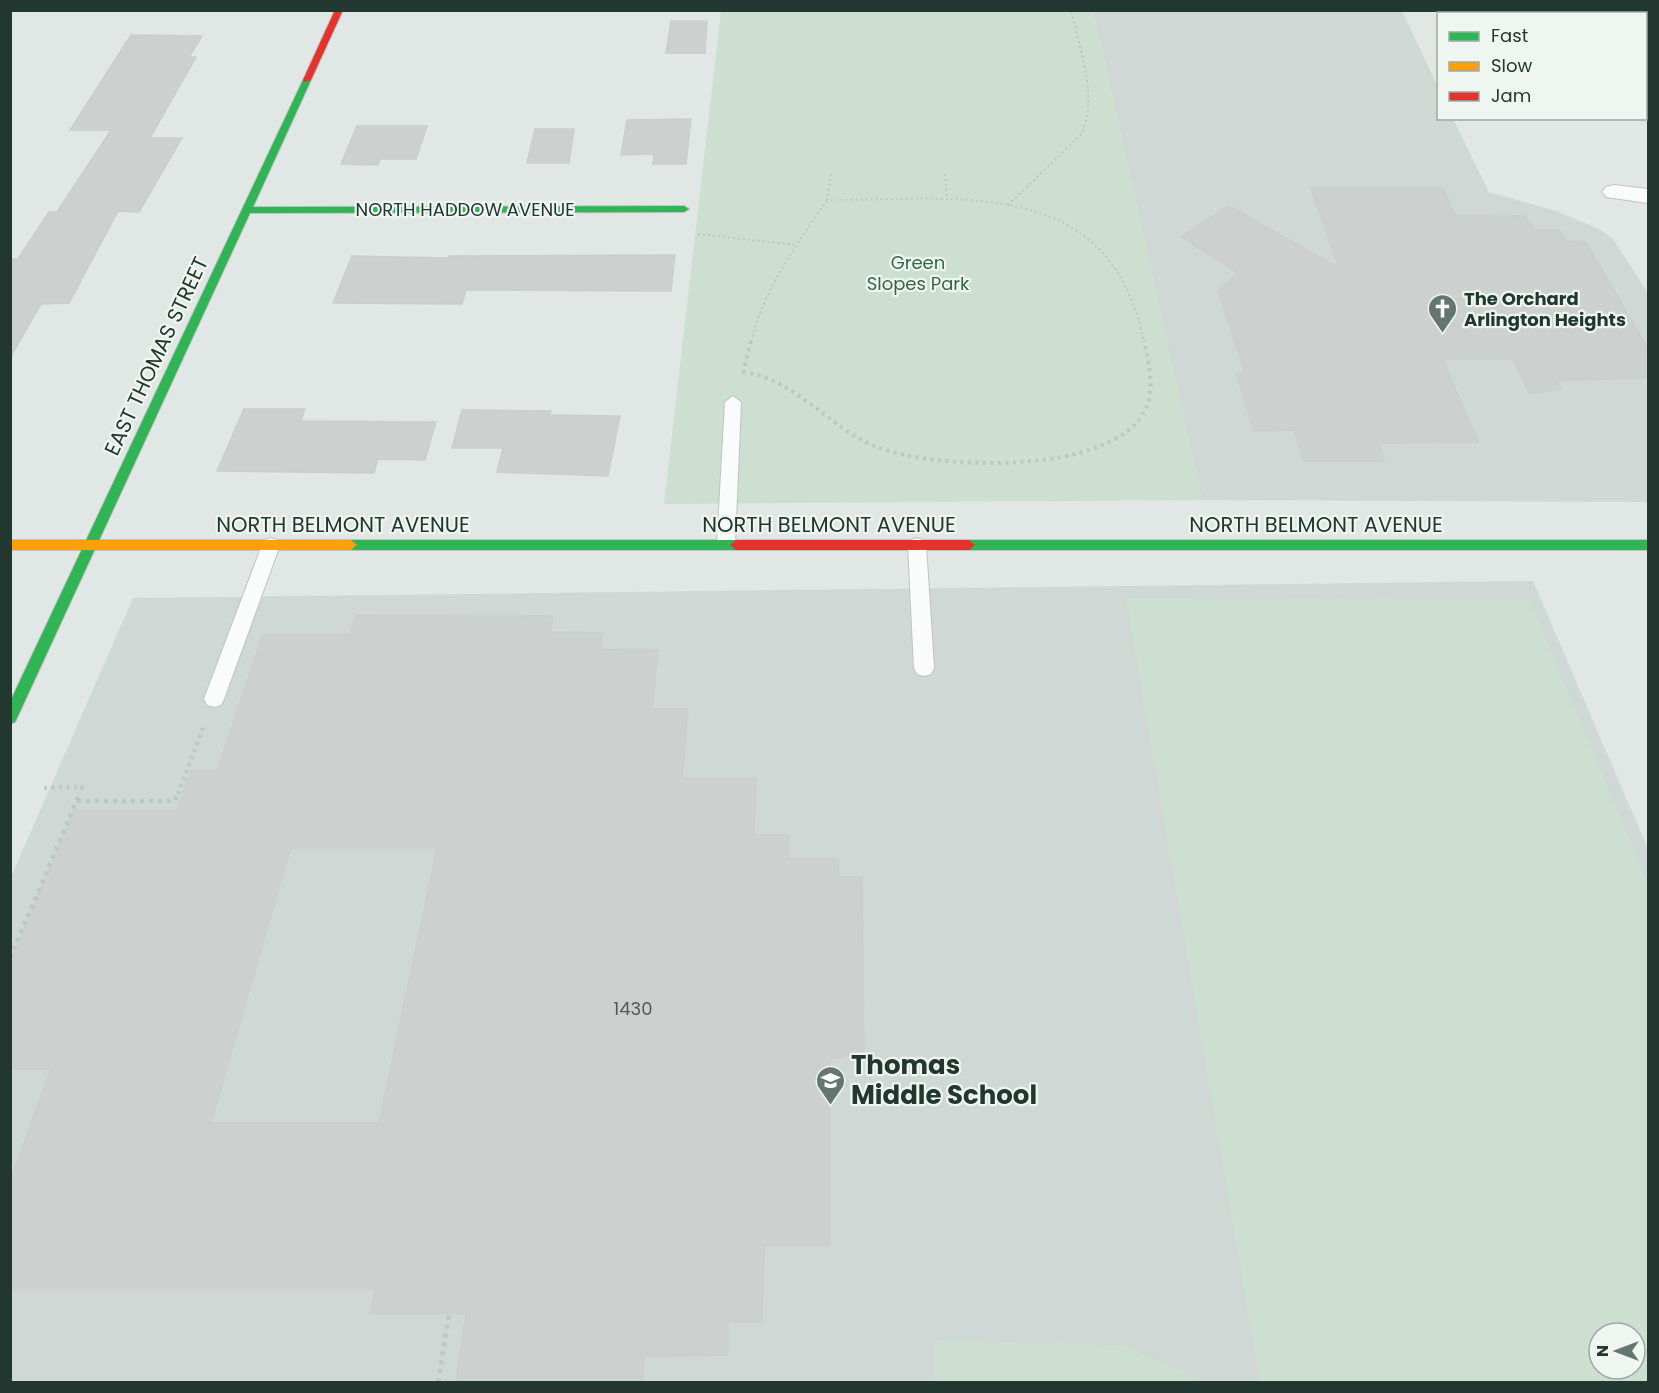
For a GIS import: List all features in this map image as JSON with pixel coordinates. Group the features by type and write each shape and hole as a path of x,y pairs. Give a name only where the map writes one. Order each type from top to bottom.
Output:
{"street":[{"name":"EAST THOMAS STREET","path":"10,718 339,10"},
{"path":"1614,192 1648,196"},
{"name":"NORTH HADDOW AVENUE","path":"247,210 684,209"},
{"name":"NORTH BELMONT AVENUE","path":"10,545 1648,545"}],"lane":[{"path":"726,545 733,402"},
{"path":"214,699 271,545"},
{"path":"917,545 924,668"}],"path":[{"path":"1008,205 1080,136 1088,122 1090,103 1071,10"},
{"path":"733,402 740,395 743,372 760,308 795,245 826,200 831,174"},
{"path":"945,174 947,199"},
{"path":"743,372 766,377 862,440 898,452 928,458 1007,463 1045,459 1100,446 1137,424 1145,411 1151,376 1140,319 1130,291 1116,265 1096,243 1056,221 1008,205 947,199 826,200"},
{"path":"690,234 795,245"},
{"path":"76,801 175,801 214,699"},
{"path":"10,958 82,787 44,788"},
{"path":"438,1383 449,1314"}],"shaded area":[{"path":"1093,11 1402,11 1437,85 1437,120 1453,120 1489,192 1556,211 1601,230 1613,239 1648,293 1648,502 1202,500"},
{"name":"Thomas Middle School","path":"1533,581 1648,849 1648,1382 11,1382 11,877 133,598"}],"green space":[{"name":"Green Slopes Park","path":"721,11 1093,11 1202,500 664,504"},
{"path":"1126,598 1530,600 1648,883 1648,1382 1260,1382"},
{"path":"933,1340 1123,1345 1183,1371 1202,1382 934,1382"}],"building":[{"path":"671,21 707,21 705,53 666,53"},
{"path":"131,35 202,36 189,57 196,57 150,138 182,138 139,212 118,211 69,303 41,304 10,358 10,259 18,259 49,212 57,212 111,130 70,130"},
{"path":"691,119 686,164 653,164 654,154 621,155 627,120"},
{"path":"357,126 427,126 416,159 380,159 378,165 341,164"},
{"path":"535,129 574,129 569,163 527,163"},
{"name":"The Orchard Arlington Heights","path":"1311,188 1443,188 1455,215 1525,216 1534,230 1560,230 1566,241 1586,242 1648,349 1648,378 1557,380 1561,389 1530,394 1513,359 1443,359 1478,442 1379,443 1384,461 1304,461 1294,430 1254,431 1236,373 1245,373 1218,291 1238,273 1181,237 1229,206 1339,268"},
{"path":"675,255 671,291 466,290 462,304 333,303 352,256 449,258 449,256"},
{"path":"244,409 305,409 301,421 436,422 425,460 378,459 374,473 217,471"},
{"path":"462,410 551,411 550,415 620,416 608,476 497,472 503,448 452,448"},
{"path":"356,615 553,616 550,632 603,633 600,649 658,650 652,709 688,709 682,778 756,778 754,835 789,835 788,858 838,858 839,877 862,877 864,1051 830,1060 830,1246 764,1246 762,1322 728,1322 728,1355 644,1356 642,1383 456,1383 466,1314 370,1314 375,1289 10,1289 10,1181 51,1069 10,1069 10,964 74,810 177,810 191,770 217,770 263,634 350,634","holes":["290,849 437,849 379,1123 211,1123"]}],"traffic: fast":[{"path":"10,718 307,80"},
{"path":"247,210 684,209"},
{"path":"351,545 736,545"},
{"path":"969,545 1648,545"}],"traffic: slow":[{"path":"10,545 351,545"}],"traffic: jam":[{"path":"307,80 339,10"},
{"path":"736,545 969,545"}],"place":[{"name":"The Orchard Arlington Heights","path":"1443,334"},
{"name":"Thomas Middle School","path":"830,1106"}]}
